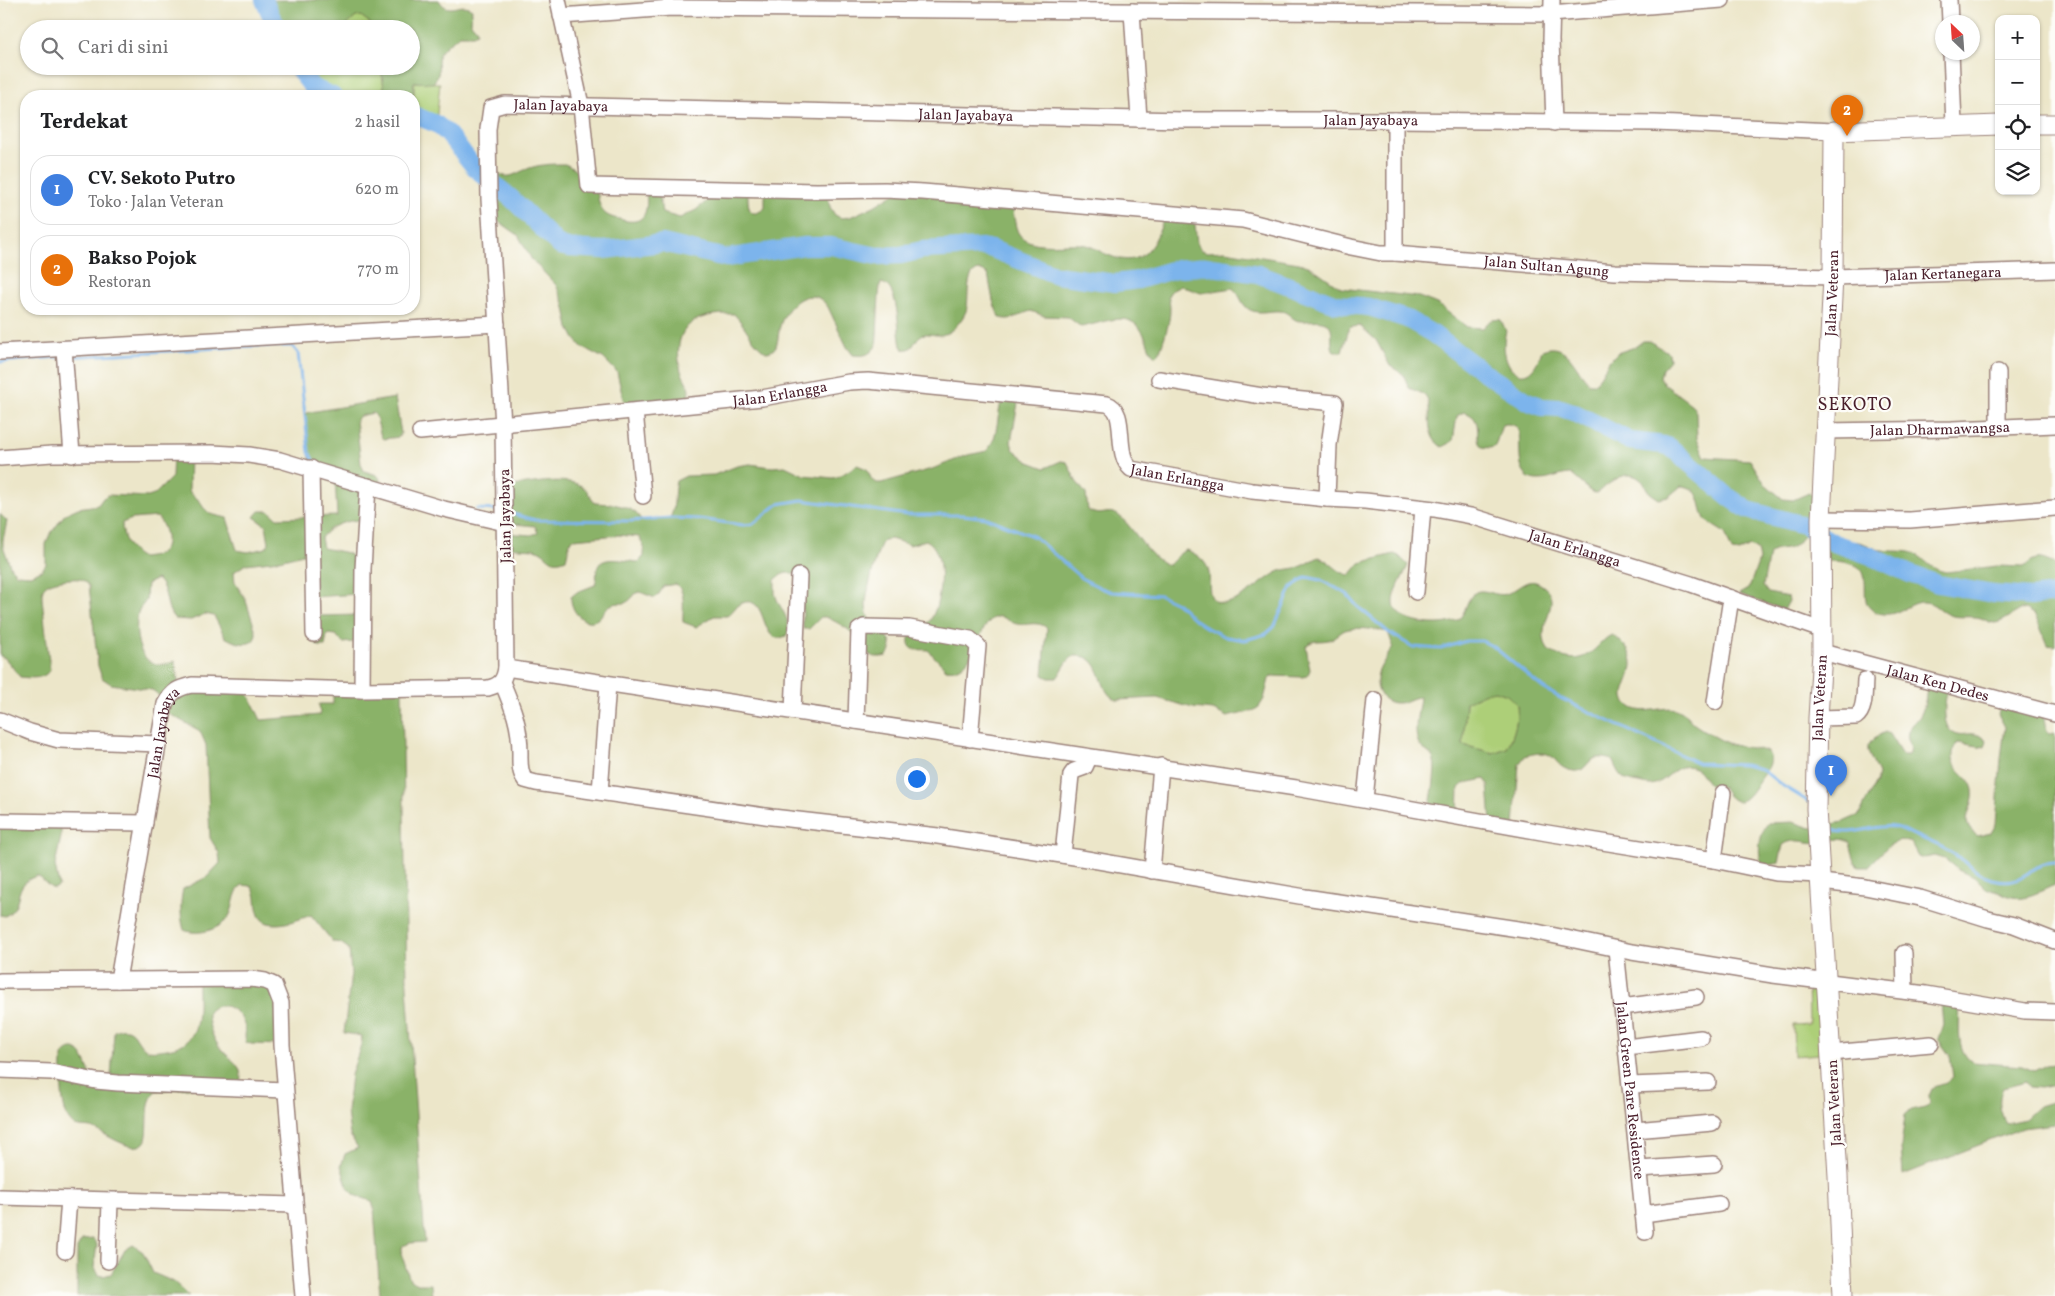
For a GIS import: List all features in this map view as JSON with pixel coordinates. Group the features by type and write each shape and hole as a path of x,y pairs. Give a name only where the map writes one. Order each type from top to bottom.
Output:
{"main road":[{"path":"2040,124 2055,124"},
{"path":"1834,131 1954,125 1995,125"},
{"name":"Jalan Veteran","path":"1834,131 1833,277 1824,431 1821,530 1822,652 1818,718 1817,815 1843,1296"}],"street":[{"path":"558,0 581,105"},
{"path":"561,16 671,8 1132,11 1552,7 1722,0"},
{"path":"1949,0 1950,15"},
{"path":"1552,7 1554,123"},
{"path":"1132,11 1139,119"},
{"path":"1951,60 1954,125"},
{"name":"Jalan Jayabaya","path":"118,980 158,744 166,704 171,694 179,688 192,685 362,690 488,688 504,675 505,516 503,425 488,189 488,128 491,108 505,104 1139,119 1655,123 1834,131"},
{"name":"Jalan Sultan Agung","path":"581,105 589,186 923,192 1243,220 1381,253 1615,272 1833,277"},
{"path":"1395,120 1395,254"},
{"name":"Jalan Kertanegara","path":"1833,277 2055,270"},
{"path":"0,352 64,356 442,326 497,324"},
{"path":"64,356 72,455"},
{"path":"1998,372 1998,427"},
{"path":"1159,379 1262,396 1335,403 1329,445 1327,499"},
{"name":"Jalan Erlangga","path":"420,432 786,395 849,382 868,381 1107,404 1117,411 1123,457 1131,469 1252,491 1365,501 1471,516 1515,528 1731,598 1821,630"},
{"path":"635,411 643,496"},
{"name":"Jalan Dharmawangsa","path":"1824,431 2055,425"},
{"path":"0,458 52,454 221,453 280,460 444,509 505,516"},
{"path":"311,468 314,634"},
{"path":"362,690 363,559 368,486"},
{"path":"1416,592 1423,508"},
{"path":"1821,530 1910,520 2055,508"},
{"path":"793,711 800,576"},
{"path":"1715,702 1731,598"},
{"path":"856,720 859,630 864,627 909,628 970,639 978,646 970,739"},
{"name":"Jalan Ken Dedes","path":"1822,652 2055,714"},
{"path":"2055,941 2014,925 1920,898 1820,878 1776,873 1714,860 1547,833 1365,799 1161,766 1090,758 856,720 608,684 504,675 517,718 520,734 521,770 525,780 772,817 938,836 1063,855 1305,897 1532,931 1616,949 1765,973 1904,990 2026,1011 2055,1012"},
{"path":"1818,718 1856,717 1860,714 1865,680"},
{"path":"600,792 608,684"},
{"path":"1365,799 1375,700"},
{"path":"0,720 30,732 59,740 158,744"},
{"path":"1063,855 1071,775 1074,771 1085,767 1090,758"},
{"path":"1152,871 1161,766"},
{"path":"1714,860 1723,793"},
{"path":"0,821 145,824"},
{"name":"Jalan Green Pare Residence","path":"1616,949 1645,1232"},
{"path":"1904,953 1904,990"},
{"path":"0,981 252,980 265,981 274,985 281,1003 285,1090 302,1296"},
{"path":"1622,1006 1696,997"},
{"path":"1626,1047 1701,1038"},
{"path":"1831,1052 1930,1044"},
{"path":"0,1070 51,1072 92,1081 112,1083 218,1089 285,1090"},
{"path":"1630,1085 1708,1082"},
{"path":"1635,1130 1712,1123"},
{"path":"1639,1169 1714,1164"},
{"path":"0,1197 295,1204"},
{"path":"65,1251 69,1199"},
{"path":"108,1261 110,1201"},
{"path":"1643,1214 1719,1204"}],"green space":[{"path":"264,0 439,0 443,5 450,8 463,6 472,9 471,23 477,30 477,33 473,35 460,35 442,50 438,59 439,72 433,83 414,82 413,90 384,90 382,75 420,75 420,20 366,20 361,16 352,20 273,20"},
{"path":"361,16 366,20 352,20"},
{"path":"303,75 382,75 384,90 320,90"},
{"path":"414,82 440,83 436,124 420,117 420,90 414,90"},
{"path":"565,164 596,186 602,210 606,214 629,221 641,219 644,215 647,203 646,187 658,187 662,213 680,218 696,210 713,196 748,188 749,208 754,213 765,208 765,188 827,191 830,207 835,215 841,218 850,217 874,206 898,191 1010,201 1018,232 1020,236 1030,242 1084,245 1121,259 1131,259 1140,257 1153,244 1165,214 1194,216 1197,243 1201,250 1207,252 1225,251 1299,263 1311,267 1341,288 1419,297 1437,304 1467,327 1483,328 1490,321 1501,320 1506,331 1505,356 1515,372 1522,374 1529,372 1536,364 1542,350 1551,348 1564,352 1570,357 1589,383 1596,383 1609,361 1617,353 1635,347 1643,341 1649,341 1669,353 1670,360 1662,369 1660,377 1664,384 1692,405 1696,412 1697,438 1705,457 1750,460 1765,484 1783,499 1793,500 1809,493 1814,494 1821,532 1845,542 1859,542 1878,549 1913,553 1931,566 1946,572 1997,566 2024,567 2036,559 2046,560 2055,564 2055,646 2047,645 2035,615 2025,609 2003,621 1995,623 1977,617 1951,615 1934,605 1924,602 1895,613 1882,614 1874,611 1866,601 1865,581 1861,569 1847,563 1821,561 1816,533 1802,537 1792,547 1769,554 1763,586 1768,593 1788,597 1789,601 1784,610 1739,594 1748,589 1750,585 1759,560 1757,550 1750,546 1739,552 1732,551 1725,533 1706,521 1699,499 1693,490 1681,486 1668,497 1659,499 1650,492 1642,481 1635,476 1629,475 1618,478 1596,493 1592,492 1571,474 1544,480 1531,479 1525,475 1522,468 1518,428 1510,424 1502,425 1495,446 1490,448 1482,447 1479,443 1475,419 1464,412 1457,416 1453,441 1442,447 1435,441 1432,435 1429,406 1424,395 1409,388 1403,374 1390,366 1376,340 1360,326 1349,329 1342,352 1334,352 1331,329 1327,323 1320,321 1297,321 1283,311 1262,312 1250,310 1232,288 1201,293 1181,286 1171,291 1168,296 1170,310 1168,325 1159,354 1156,356 1151,351 1140,329 1126,320 1109,320 1081,327 1068,317 1044,316 1031,311 1011,319 1003,319 999,317 993,301 988,274 979,270 974,272 969,281 966,311 959,323 942,335 927,334 920,336 909,349 903,349 901,346 895,300 887,286 881,283 876,346 869,354 863,355 853,355 847,347 828,307 822,300 808,296 801,298 795,303 784,316 776,346 769,352 766,352 757,344 734,314 720,314 698,319 690,324 684,332 678,353 681,372 689,390 687,399 629,407 623,399 617,372 603,358 582,347 575,339 569,328 564,303 556,285 532,260 518,235 490,215 488,168 496,173 511,176 537,166"},
{"path":"1004,393 1018,403 1011,442 1013,449 1029,462 1045,468 1061,461 1067,462 1076,481 1086,494 1088,510 1097,514 1114,513 1118,515 1161,562 1168,565 1186,550 1198,556 1208,569 1210,594 1215,601 1226,603 1233,601 1279,571 1299,567 1319,557 1350,575 1360,563 1394,554 1399,556 1408,565 1397,589 1394,604 1397,611 1403,616 1421,623 1441,624 1457,620 1463,614 1472,595 1476,592 1483,591 1502,595 1533,581 1543,586 1550,596 1551,602 1544,634 1548,650 1565,658 1577,659 1594,650 1612,635 1624,645 1630,655 1631,673 1624,696 1626,702 1631,707 1643,711 1670,708 1679,710 1697,726 1727,743 1768,752 1770,763 1747,797 1738,801 1733,800 1722,787 1710,785 1699,771 1688,766 1676,770 1656,784 1649,785 1632,782 1623,778 1618,773 1612,760 1596,758 1583,769 1574,771 1561,766 1550,755 1536,753 1525,756 1519,764 1514,825 1491,823 1488,784 1485,779 1465,783 1459,788 1458,817 1429,811 1435,765 1432,756 1421,747 1416,736 1420,697 1401,703 1392,703 1383,698 1378,689 1378,673 1393,646 1388,632 1355,628 1345,630 1325,641 1311,642 1306,646 1310,670 1307,676 1272,676 1269,679 1264,699 1259,707 1253,711 1227,717 1213,710 1193,708 1157,698 1117,700 1107,692 1094,663 1085,657 1073,657 1067,662 1057,678 1049,678 1043,675 1047,628 1040,624 1017,624 1002,617 996,617 989,621 970,657 964,664 956,669 946,669 928,650 914,649 909,643 911,634 931,619 935,611 940,589 941,576 937,554 933,546 926,540 910,545 891,539 883,540 881,545 875,561 866,604 868,616 872,624 889,639 891,644 887,656 880,657 870,655 850,631 826,617 821,617 809,629 803,629 802,576 791,573 784,574 775,580 775,593 788,625 786,636 777,638 771,635 761,612 751,602 740,604 727,616 714,616 696,627 683,622 683,597 676,584 664,586 655,598 640,592 636,593 625,603 609,606 598,619 586,621 575,611 571,597 577,592 595,585 597,569 599,564 604,561 639,562 644,556 644,547 639,537 619,535 573,539 570,542 566,559 560,561 552,560 534,549 506,547 505,533 531,535 538,533 535,526 505,523 505,487 556,481 576,483 585,489 595,503 627,508 633,511 641,520 670,518 673,509 676,481 686,476 714,475 737,466 750,464 772,467 785,466 804,475 833,478 840,476 857,465 867,469 873,481 881,483 932,469 968,455 987,451 994,438","holes":["1496,691 1507,695 1517,704 1515,727 1507,748 1493,753 1463,745 1466,702 1488,692"]},
{"path":"395,398 401,433 399,437 383,439 376,416 373,413 360,416 356,420 361,464 364,471 377,475 380,479 379,489 368,486 366,519 335,526 321,538 323,548 348,553 363,569 358,594 313,597 311,552 279,560 246,564 234,572 235,583 245,598 256,632 255,638 252,641 244,644 225,637 214,616 205,614 191,620 175,619 169,610 161,583 157,579 147,584 146,600 138,613 137,634 142,652 147,659 154,663 163,664 175,661 179,688 242,687 250,697 261,720 320,715 319,704 333,704 333,689 402,689 407,986 425,1242 410,1243 403,1246 401,1253 410,1280 418,1284 431,1284 432,1296 380,1296 372,1201 356,1196 348,1188 341,1166 345,1154 358,1148 350,1135 347,1112 351,1075 362,1042 361,1036 344,1033 351,973 349,949 341,943 333,942 311,915 282,924 274,924 261,919 258,912 256,895 251,886 242,885 235,897 228,918 219,926 201,932 184,930 181,909 183,889 207,877 220,863 219,853 210,838 206,745 200,731 164,711 159,696 152,690 111,684 102,678 98,666 89,586 86,582 80,579 62,580 52,582 43,589 42,598 50,670 47,673 36,678 20,677 5,658 0,656 0,514 7,521 3,546 11,568 17,574 30,575 42,570 46,564 46,544 49,536 65,514 78,508 98,505 108,495 148,497 154,495 172,477 173,453 190,453 189,490 191,494 200,501 210,514 227,518 237,550 248,552 266,548 269,543 266,525 254,517 259,511 269,511 277,518 337,516 335,477 311,468 305,414","holes":["157,517 165,530 165,546 159,554 142,558 133,552 127,544 123,534 122,523 132,519"]},
{"path":"363,615 363,641 343,643 336,635 327,634 325,646 316,644 314,616"},
{"path":"1928,680 1949,685 1946,696 1945,718 1950,730 1962,735 1973,734 1982,736 1987,740 1985,747 1958,743 1953,753 1955,764 1968,780 1973,790 1972,803 1967,820 1971,831 1978,836 1991,833 1996,824 2005,727 1998,714 2001,704 2045,717 2047,731 2050,734 2055,733 2055,885 2029,896 2018,898 2008,896 1995,890 1986,889 1974,877 1958,870 1945,859 1935,856 1924,858 1918,856 1911,843 1900,840 1888,846 1868,867 1858,867 1850,843 1842,839 1818,843 1791,841 1783,845 1779,862 1763,865 1759,849 1763,832 1768,823 1793,822 1811,828 1843,822 1859,815 1876,782 1878,774 1868,752 1868,746 1874,738 1885,732 1889,734 1902,755 1908,755 1911,749 1907,735 1922,712"},
{"path":"1496,691 1507,695 1517,704 1515,727 1507,748 1493,753 1463,745 1466,702 1488,692"},
{"path":"0,821 61,822 61,837 55,865 59,886 54,889 37,876 29,880 21,889 15,906 5,916 0,915"},
{"path":"1808,979 1818,980 1831,1053 1794,1056 1793,1025 1809,1024"},
{"path":"198,980 274,985 282,1045 251,1044 246,1042 245,1026 239,1015 229,1007 218,1006 208,1012 209,1022 219,1047 239,1068 240,1083 155,1091 149,1105 146,1140 139,1146 132,1146 117,1141 91,1128 75,1126 69,1120 64,1107 62,1056 68,1050 78,1051 86,1062 92,1081 111,1077 114,1031 127,1029 131,1031 140,1044 148,1050 162,1050 179,1046 188,1040 196,1024"},
{"path":"1941,1002 1959,1005 1961,1043 1966,1057 1972,1062 2022,1066 2034,1071 2046,1065 2055,1064 2055,1085 2041,1088 2029,1087 2026,1082 2003,1088 2000,1101 2002,1115 2006,1123 2025,1119 2039,1106 2055,1101 2055,1124 2022,1128 1903,1175 1901,1147 1905,1115 1912,1110 1930,1104 1929,1095 1932,1088 1946,1083 1953,1077 1950,1056 1938,1039 1943,1024"},
{"path":"93,1239 97,1245 94,1267 99,1275 111,1274 125,1250 133,1245 143,1252 153,1273 174,1282 189,1296 77,1296 77,1248 82,1240"}],"waterway":[{"path":"264,0 273,20"},
{"path":"303,75 312,87 319,90"},
{"path":"420,117 436,124 447,133 476,169 511,198 560,246 604,250 663,243 726,258 805,246 831,246 877,256 901,255 922,250 982,247 992,249 1056,275 1115,283 1138,280 1175,269 1206,266 1258,274 1336,304 1369,307 1407,319 1433,334 1482,371 1529,402 1542,407 1561,408 1573,412 1630,441 1670,447 1729,497 1748,510 1804,525 1834,543 1938,584 1993,594 2031,597 2055,594"},
{"path":"68,357 254,346 292,346 298,353 309,452 315,464"},
{"path":"0,362 59,357"},
{"path":"509,513 535,520 631,521 670,518 699,519 743,525 753,524 778,504 802,500 908,515 963,515 987,518 1035,537 1081,578 1101,588 1112,592 1160,595 1177,603 1195,620 1207,628 1226,637 1245,640 1266,634 1274,627 1292,587 1306,577 1321,580 1347,594 1357,606 1388,632 1413,647 1441,649 1466,641 1482,641 1494,647 1543,688 1560,698 1698,763 1744,765 1761,769 1783,786 1809,802"},
{"path":"477,509 499,510"},
{"path":"1824,826 1842,832 1886,826 1903,829 1949,851 1983,875 2003,881 2013,880 2040,866 2055,862"}],"place":[{"name":"Bakso Pojok","path":"1847,136"},
{"name":"CV. Sekoto Putro","path":"1831,796"}],"district":[{"name":"SEKOTO","path":"1855,404"}]}
